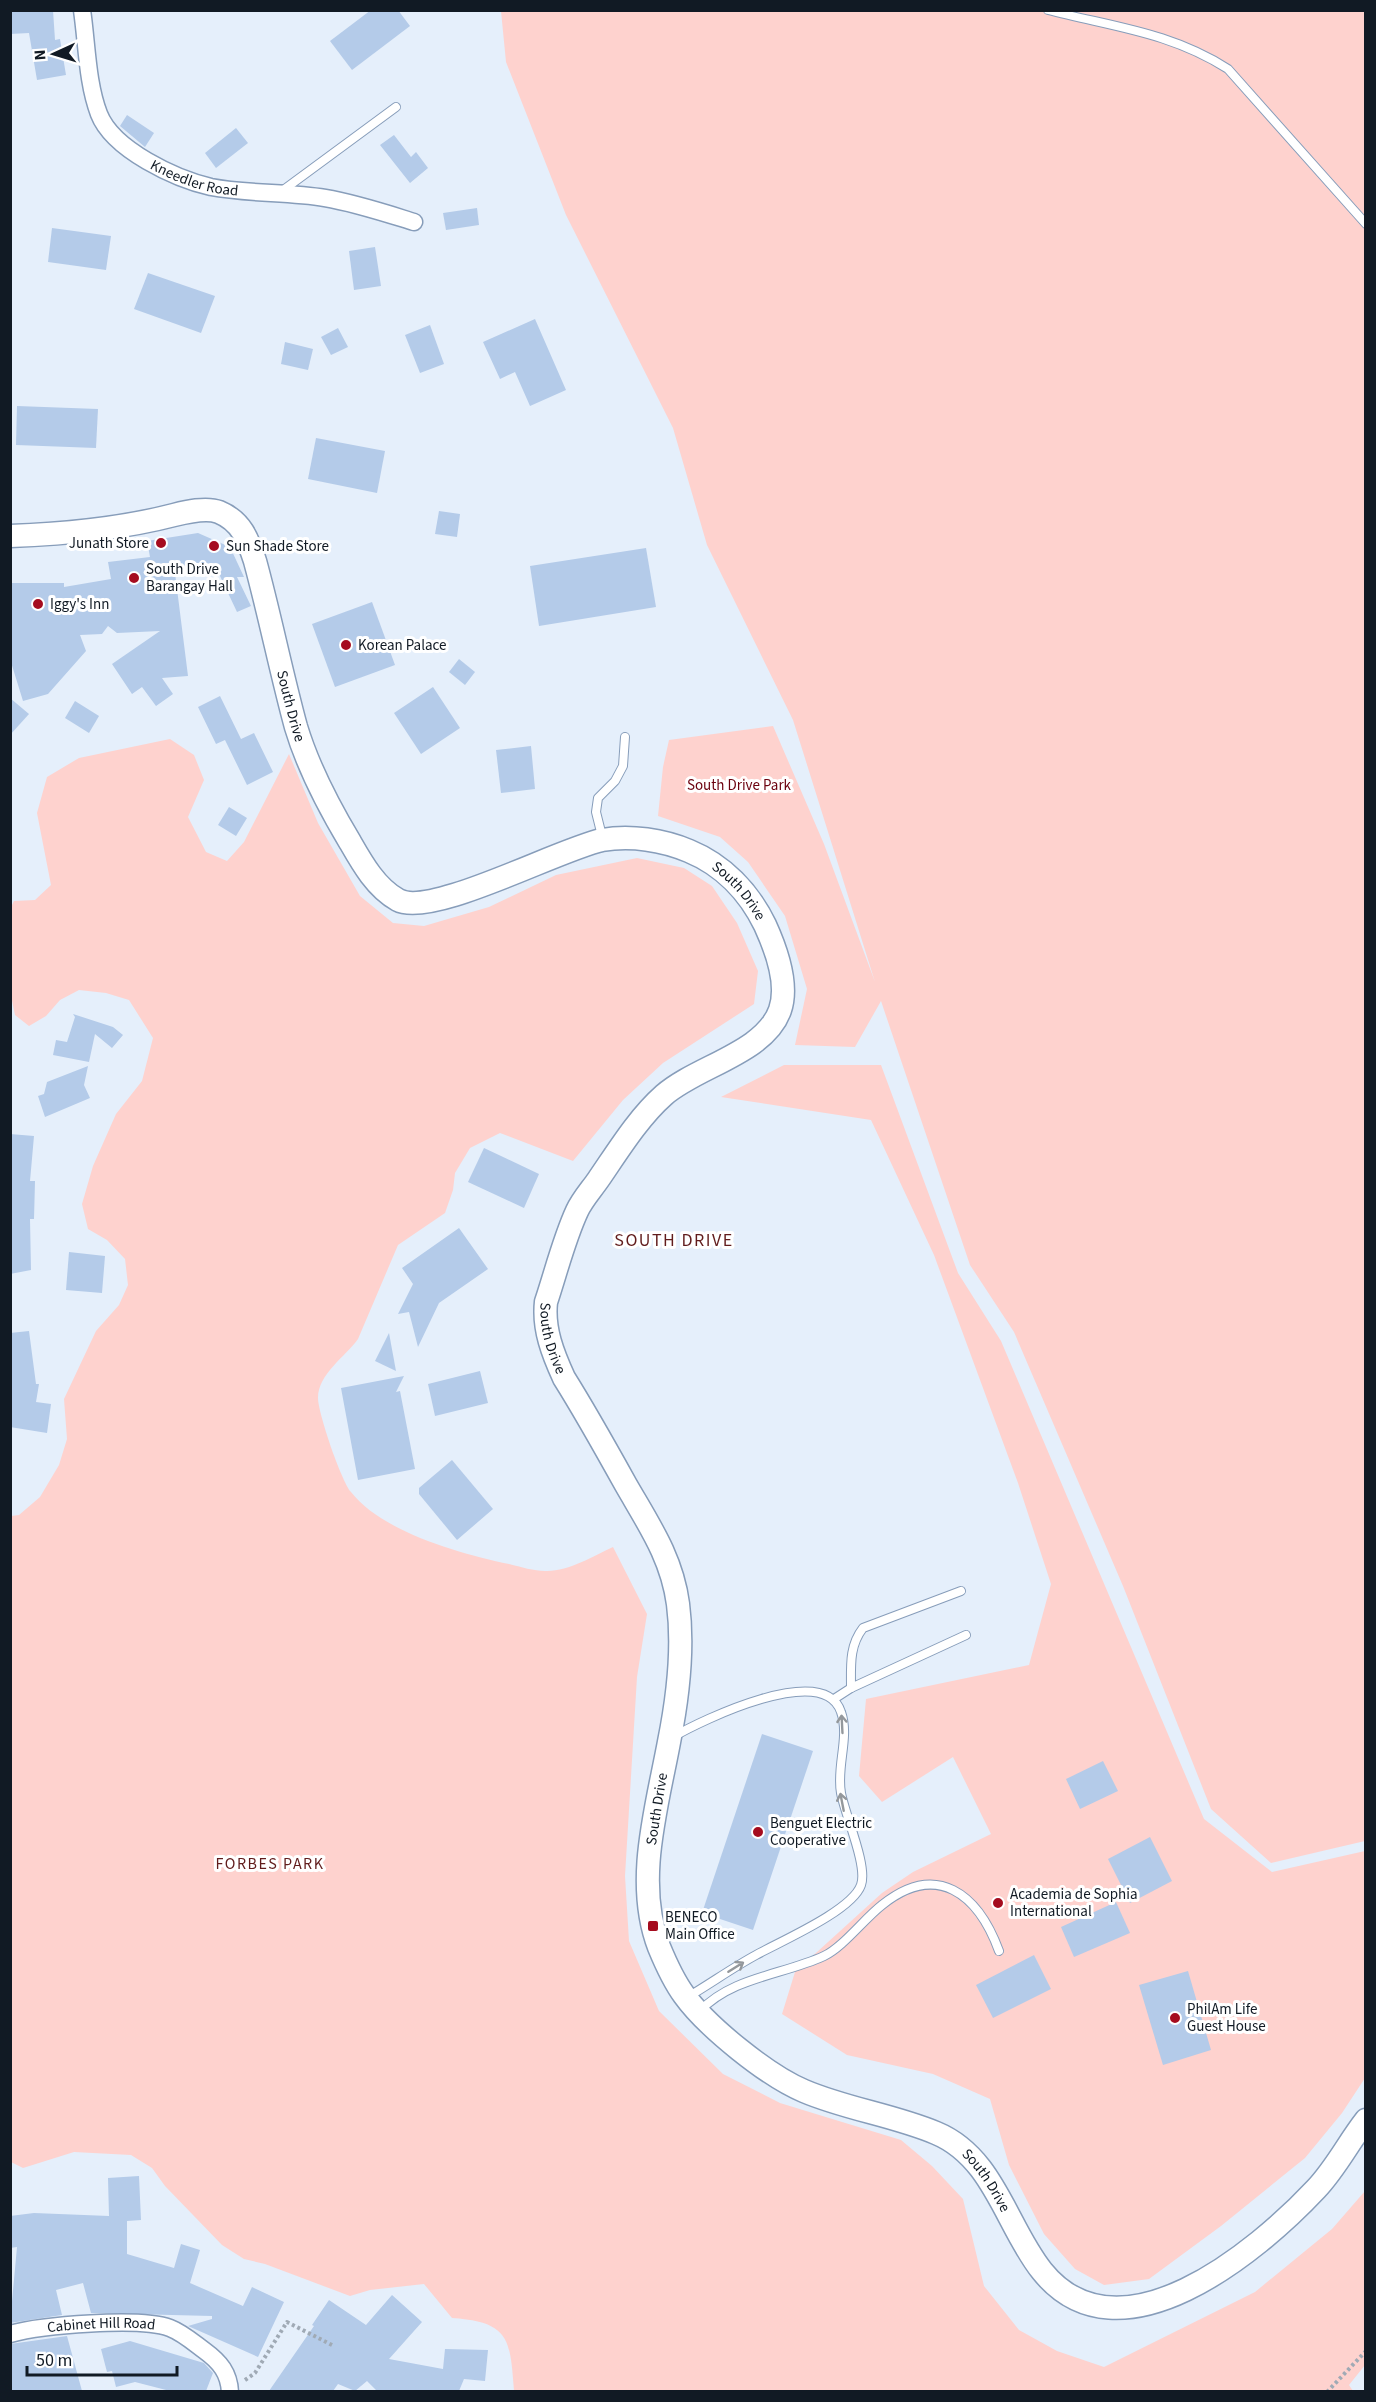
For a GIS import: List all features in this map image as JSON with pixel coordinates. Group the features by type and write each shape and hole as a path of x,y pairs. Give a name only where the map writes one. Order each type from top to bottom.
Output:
{"main road":[{"name":"South Drive","path":"10,536 56,534 132,525 190,511 216,510 234,520 248,540 255,561 297,730 322,793 361,861 377,883 400,901 418,904 446,898 560,853 603,840 647,839 678,846 704,857 727,873 762,919 776,947 783,996 779,1012 771,1028 764,1035 665,1094 626,1138 578,1210 546,1302 544,1317 557,1363 670,1562 678,1605 680,1649 678,1688 653,1823 649,1891 657,1942 669,1971 693,2004 724,2036 781,2080 806,2092 939,2134 967,2151 991,2183 1044,2273 1074,2298 1107,2308 1136,2308 1170,2298 1210,2276 1269,2235 1317,2188 1345,2153 1365,2121"}],"street":[{"name":"Kneedler Road","path":"82,10 93,96 99,116 111,134 124,146 179,176 212,187 282,191 328,198 414,222"},
{"name":"Cabinet Hill Road","path":"10,2334 38,2329 125,2323 170,2328 214,2358 225,2370 230,2391"}],"lane":[{"path":"1048,10 1120,25 1200,51 1228,69 1365,224"},
{"path":"282,191 396,107"},
{"path":"603,840 596,812 598,798 615,782 623,766 625,737"},
{"path":"851,1688 854,1639 862,1628 961,1591"},
{"path":"834,1699 851,1688 966,1635"},
{"path":"670,1739 690,1727 769,1697 807,1691 822,1693 834,1699 841,1710 843,1723 839,1782 844,1812 861,1867 861,1886 849,1900 802,1933 757,1955 693,2004"},
{"path":"693,2004 827,1955 884,1903 919,1885 949,1886 976,1908 991,1929 999,1951"}],"path":[{"path":"230,2391 255,2373 287,2322 332,2345"},
{"path":"1328,2391 1365,2351"}],"green space":[{"name":"South Drive Park","path":"501,11 1365,11 1365,1841 1271,1863 1211,1809 1123,1586 1014,1332 970,1265 881,1001 855,1047 795,1045 807,989 785,916 748,862 720,837 658,816 663,767 669,740 773,726 824,844 875,982 793,720 707,545 673,428 566,215 506,62"},
{"path":"170,739 194,755 204,780 188,817 206,852 227,861 244,842 289,754 318,823 360,896 393,923 424,926 489,907 556,875 637,858 684,868 712,886 737,923 758,971 754,1004 663,1063 623,1100 573,1161 500,1133 470,1148 455,1173 453,1190 445,1213 398,1245 358,1339 327,1373 319,1389 319,1406 342,1474 351,1492 382,1519 424,1539 468,1554 532,1570 554,1571 580,1563 613,1547 647,1614 637,1677 625,1876 629,1941 659,2011 723,2074 780,2103 901,2140 932,2166 963,2199 984,2286 1019,2330 1057,2351 1104,2367 1255,2292 1332,2229 1365,2191 1365,2365 1349,2385 1353,2391 514,2391 511,2358 503,2336 486,2324 452,2318 424,2284 370,2290 350,2296 265,2264 244,2259 222,2245 165,2186 152,2168 131,2155 74,2152 23,2168 11,2162 11,1516 19,1515 40,1497 59,1465 67,1439 64,1399 96,1331 119,1305 128,1285 125,1259 107,1240 88,1229 82,1204 93,1166 116,1114 142,1081 153,1038 129,1000 106,993 79,990 60,1000 46,1016 29,1026 15,1015 10,991 11,907 14,901 35,900 51,885 37,813 47,777 79,758"},
{"path":"784,1065 881,1065 958,1273 1001,1341 1204,1819 1272,1872 1365,1851 1365,2078 1342,2113 1305,2158 1221,2226 1149,2279 1104,2285 1075,2269 1044,2234 1009,2165 990,2099 933,2074 847,2055 782,2014 795,1972 882,1893 913,1872 991,1834 953,1757 882,1802 859,1776 866,1699 1029,1665 1051,1584 1018,1483 934,1255 871,1120 721,1097"}],"building":[{"path":"10,10 53,10 55,40 60,39 66,75 37,80 29,33 10,34"},
{"path":"371,10 398,10 410,26 352,70 330,41"},
{"path":"127,115 154,133 145,147 120,126"},
{"path":"236,128 248,143 216,168 205,153"},
{"path":"394,135 411,157 416,152 428,168 410,183 380,145"},
{"path":"477,208 479,225 446,230 443,213"},
{"path":"52,228 111,236 106,270 48,262"},
{"path":"375,247 381,286 354,290 349,251"},
{"path":"148,273 215,296 201,333 134,309"},
{"path":"535,319 566,390 530,406 515,372 500,379 483,342"},
{"path":"430,325 444,364 420,373 405,335"},
{"path":"338,328 348,347 331,355 321,337"},
{"path":"285,342 313,349 308,370 281,364"},
{"path":"17,406 98,409 96,448 16,445"},
{"path":"316,438 385,451 377,493 308,479"},
{"path":"439,511 460,514 457,537 435,534"},
{"path":"198,533 230,547 244,577 237,577 251,606 237,612 220,576 175,573 188,676 162,678 173,694 156,706 142,687 132,694 112,664 160,631 117,633 108,626 102,634 80,635 86,651 48,694 23,701 10,659 10,583 64,583 64,587 111,579 108,562 150,557 147,541"},
{"path":"646,548 656,607 539,626 530,566"},
{"path":"372,602 395,665 335,687 312,624"},
{"path":"459,659 475,672 465,685 449,672"},
{"path":"433,687 460,728 421,754 394,713"},
{"path":"220,696 241,739 254,733 273,772 247,785 225,740 216,744 198,707"},
{"path":"10,698 29,714 10,735"},
{"path":"75,701 99,716 89,733 65,718"},
{"path":"531,746 535,789 501,793 496,750"},
{"path":"229,807 247,818 236,836 218,825"},
{"path":"73,1014 113,1027 123,1035 112,1048 95,1034 89,1062 53,1055 56,1040 67,1042 75,1017"},
{"path":"88,1066 84,1085 90,1098 45,1117 38,1096 44,1094 47,1082"},
{"path":"10,1134 34,1136 30,1181 35,1181 34,1219 30,1219 31,1270 10,1274"},
{"path":"484,1148 539,1174 524,1208 468,1182"},
{"path":"459,1228 488,1269 439,1303 418,1347 409,1312 398,1314 413,1284 402,1268"},
{"path":"69,1252 105,1256 102,1293 66,1290"},
{"path":"29,1331 36,1384 39,1384 36,1402 51,1404 47,1433 10,1427 10,1333"},
{"path":"389,1333 396,1371 375,1361"},
{"path":"480,1371 488,1403 435,1416 428,1384"},
{"path":"404,1376 396,1392 400,1391 415,1469 358,1480 341,1388"},
{"path":"452,1460 493,1509 457,1540 419,1494 419,1488"},
{"name":"Benguet Electric Cooperative","path":"762,1734 813,1751 753,1930 702,1913"},
{"path":"1103,1761 1118,1791 1080,1809 1066,1779"},
{"path":"1150,1837 1172,1881 1130,1903 1108,1859"},
{"path":"1116,1902 1130,1933 1074,1957 1061,1927"},
{"path":"1034,1955 1051,1989 993,2018 976,1985"},
{"name":"PhilAm Life Guest House","path":"1188,1971 1211,2050 1163,2065 1139,1985"},
{"path":"139,2176 141,2220 127,2221 127,2254 174,2268 181,2244 200,2250 190,2283 243,2306 252,2287 284,2302 258,2357 188,2326 212,2319 212,2316 91,2313 83,2283 56,2290 62,2315 10,2323 17,2247 10,2248 10,2216 34,2213 109,2216 108,2178"},
{"path":"392,2295 422,2322 389,2359 443,2369 445,2349 488,2350 485,2381 464,2379 459,2391 377,2391 367,2381 355,2391 338,2384 333,2391 269,2391 329,2300 366,2325"},
{"path":"67,2336 82,2391 10,2391 10,2344"},
{"path":"130,2341 204,2363 213,2373 206,2391 170,2391 135,2382 116,2387 112,2371 107,2372 101,2349"}],"place":[{"name":"Junath Store","path":"161,543"},
{"name":"Sun Shade Store","path":"214,546"},
{"name":"South Drive Barangay Hall","path":"134,578"},
{"name":"Iggy's Inn","path":"38,604"},
{"name":"Korean Palace","path":"346,645"},
{"name":"Benguet Electric Cooperative","path":"758,1832"},
{"name":"Academia de Sophia International","path":"998,1903"},
{"name":"BENECO Main Office","path":"653,1926"},
{"name":"PhilAm Life Guest House","path":"1175,2018"}],"district":[{"name":"SOUTH DRIVE","path":"674,1240"},
{"name":"FORBES PARK","path":"270,1864"}]}
